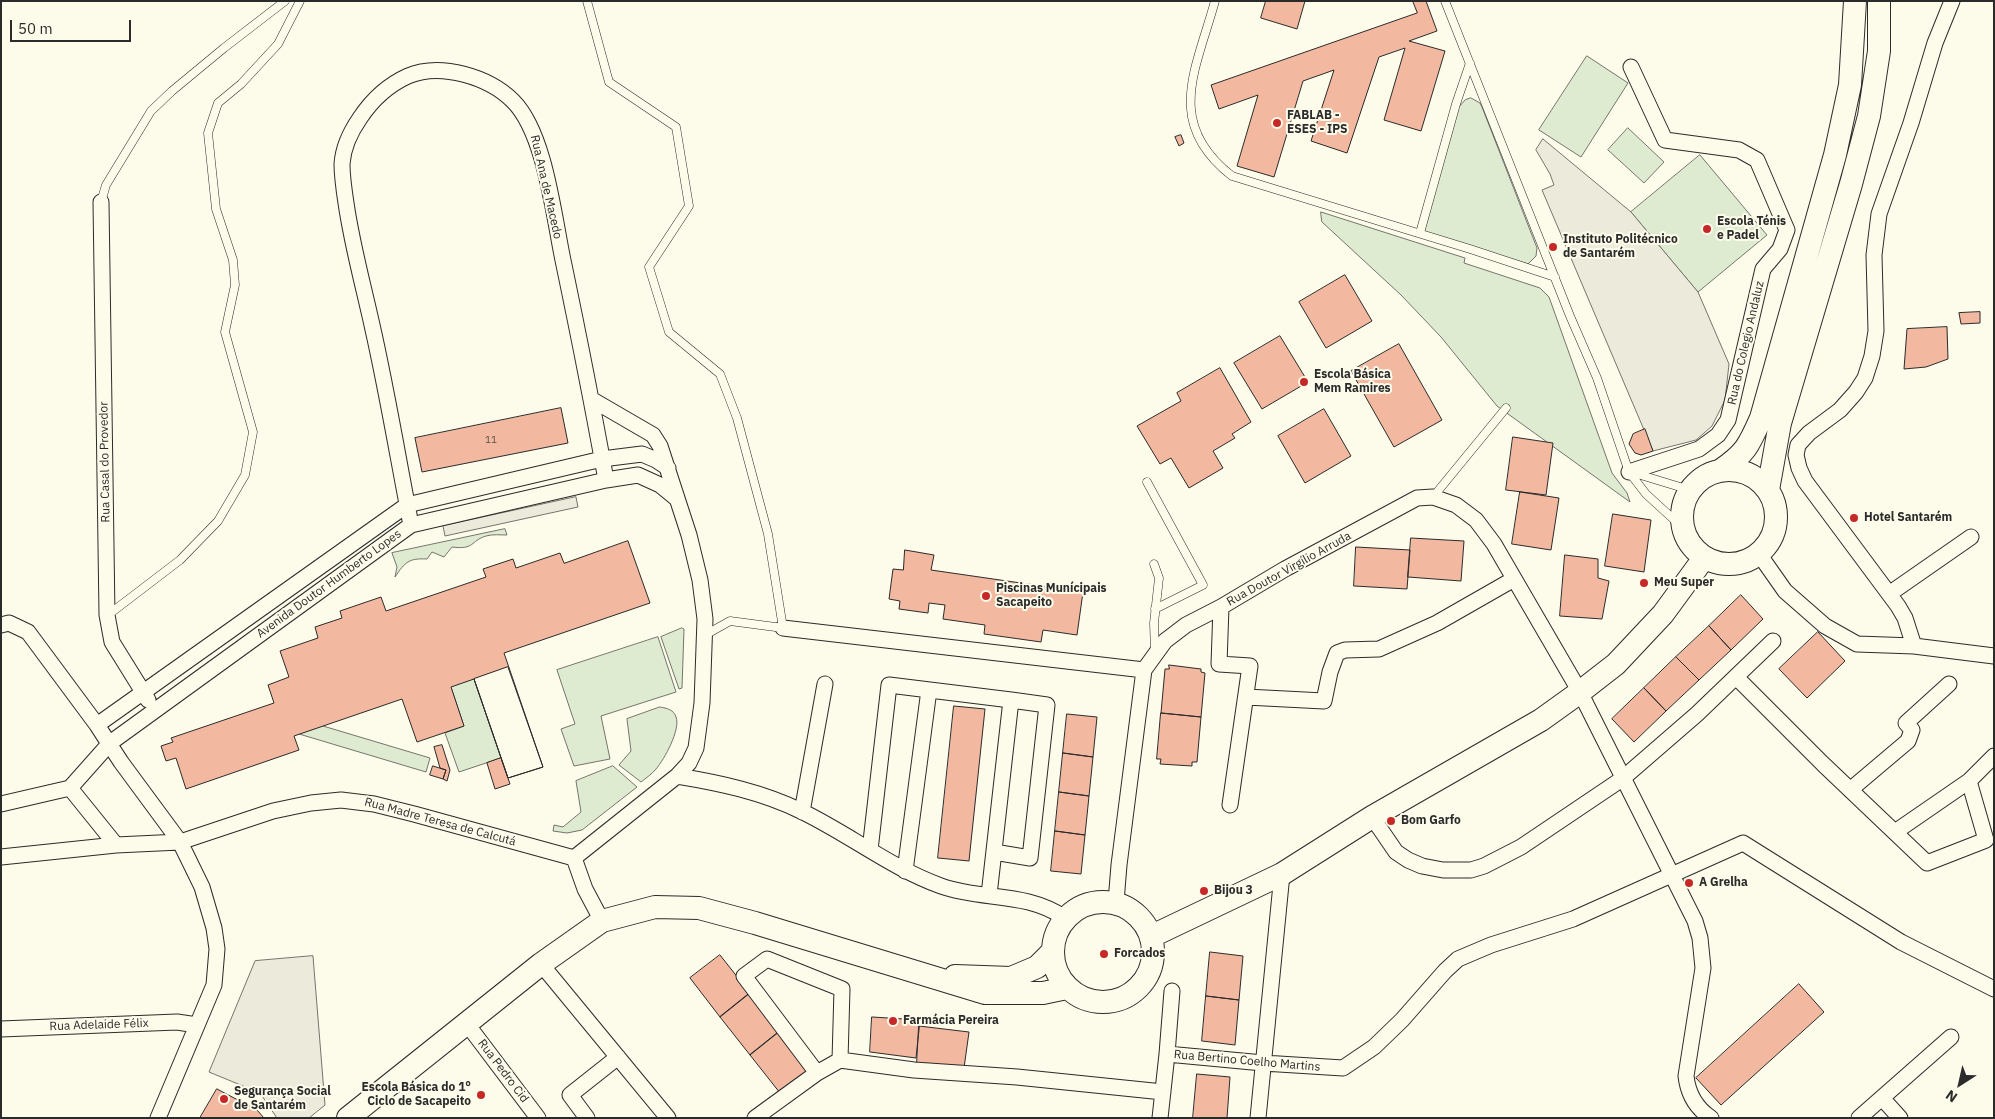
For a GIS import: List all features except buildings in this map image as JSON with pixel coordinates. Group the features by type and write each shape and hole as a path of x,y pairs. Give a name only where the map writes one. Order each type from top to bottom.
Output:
{"main road":[{"path":"1721,470 1738,470 1756,478 1768,490 1777,511 1776,528 1770,542 1760,554 1745,562 1723,564 1704,558 1692,547 1681,526 1682,509 1690,490 1703,476 1721,470 1740,458 1751,441 1761,418 1834,155 1850,85 1855,1"},
{"path":"1768,490 1780,423 1851,184 1868,116 1879,51 1878,1"},
{"path":"1152,936 1282,874 1372,817 1541,720 1616,664 1663,614 1704,558"},
{"path":"1097,901 1116,902 1131,909 1144,921 1152,936 1154,953 1151,969 1143,984 1130,995 1114,1001 1098,1002 1081,998 1067,988 1056,972 1052,952 1055,934 1064,918 1079,907 1097,901"},
{"path":"348,1118 540,964 602,921 655,906 699,908 934,976 985,993 1043,993 1067,988"},
{"path":"934,976 1011,978 1037,967 1052,952"}],"street":[{"path":"1914,646 1905,618 1805,481 1796,455 1798,444 1809,433 1840,410 1865,378 1872,356 1876,331 1874,255 1879,214 1911,123 1935,43 1952,1"},
{"name":"Rua do Colegio Andaluz","path":"1629,472 1699,449 1718,435 1728,420 1763,269 1780,249 1786,230 1757,160 1739,150 1666,140 1631,66"},
{"name":"Rua Ana de Macedo","path":"411,525 386,388 351,236 342,164 349,137 374,99 410,75 431,71 466,74 502,91 514,102 530,124 536,139 550,194 606,480"},
{"name":"Rua Casal do Provedor","path":"101,202 107,615 112,642 154,710"},
{"path":"591,399 653,435 660,446 689,535 700,580 705,619 702,703 696,748 689,763 677,776 574,858 585,889 602,921"},
{"path":"97,725 407,505 602,458 642,454 668,468"},
{"name":"Avenida Doutor Humberto Lopes","path":"70,788 110,743 411,525 606,480 638,475 660,485 677,499"},
{"path":"1433,497 1456,504 1476,520 1494,544 1580,692 1622,779 1695,921 1703,954 1703,968 1686,1069 1687,1087 1700,1109 1711,1118"},
{"name":"Rua Doutor Virgílio Arruda","path":"1116,902 1144,670 1164,641 1186,625 1285,568 1417,498 1433,497"},
{"path":"1889,594 1971,537"},
{"path":"1760,554 1785,591 1825,626 1857,644 1914,646 1994,656"},
{"path":"1246,697 1324,702 1330,672 1337,653 1345,650 1379,649 1460,611 1514,579"},
{"path":"1220,607 1219,664 1250,666 1230,805"},
{"path":"1,625 9,623 28,632 180,842 202,887 214,928 217,949 214,985 158,1118"},
{"path":"783,628 1144,670"},
{"path":"1372,817 1396,852 1408,860 1422,866 1443,870 1471,870 1484,866 1521,847 1622,779 1736,677 1773,641"},
{"path":"1736,677 1926,863 1986,840 1969,781"},
{"path":"802,812 825,684"},
{"path":"1850,790 1908,741 1912,730 1906,723 1949,684"},
{"path":"870,850 889,685 1047,704 1030,858 994,852"},
{"path":"905,871 929,690"},
{"path":"990,895 1011,700"},
{"path":"1895,832 1969,781 1994,756"},
{"path":"677,776 736,787 802,812 905,871 943,887 1036,903 1051,909 1064,918"},
{"path":"1,804 70,788 116,845"},
{"name":"Rua Madre Teresa de Calcutá","path":"1,857 116,845 180,842 273,811 311,803 355,800 414,814 574,858"},
{"name":"Rua Bertino Coelho Martins","path":"1160,1118 1168,1054 1343,1068 1374,1047 1402,1020 1458,959 1491,945 1573,919 1744,843 1901,942 1994,989"},
{"path":"1258,1118 1282,874"},
{"path":"817,1073 744,976 767,958 842,990 840,1060"},
{"path":"540,964 668,1118"},
{"path":"1168,1054 1172,991"},
{"name":"Rua Adelaide Félix","path":"1,1029 177,1022 197,1025"},
{"name":"Rua Pedro Cid","path":"467,1024 538,1118"},
{"path":"1859,1118 1951,1037"},
{"path":"587,1118 570,1095 618,1057"},
{"path":"755,1118 817,1073 840,1060 914,1070 1017,1077 1163,1092"},
{"path":"1882,1098 1900,1118"}],"lane":[{"path":"101,202 106,185 151,111 172,90 285,1"},
{"path":"107,615 180,560 218,521 245,476 253,432 225,332 235,285 233,260 216,210 208,133 218,104 241,84 278,44 300,1"},
{"path":"587,1 609,82 676,127 689,206 649,267 669,332 720,374 737,418 768,534 783,628 730,621 705,634"},
{"path":"1215,1 1190,90 1190,111 1195,133 1217,165 1232,176 1420,233 1556,277"},
{"path":"1445,1 1597,378 1629,472 1646,494 1681,526"},
{"path":"1420,233 1456,104 1470,63"},
{"path":"1433,497 1506,408"},
{"path":"1629,472 1690,490"},
{"path":"1147,482 1203,585 1155,609"},
{"path":"1154,564 1159,578 1154,623 1156,654"}],"green space":[{"path":"1587,56 1628,83 1581,157 1539,130"},
{"path":"1471,98 1480,103 1482,107 1537,248 1536,256 1528,264 1423,232 1458,108 1465,100"},
{"path":"1628,128 1664,162 1644,183 1608,150"},
{"name":"Escola Ténis e Padel","path":"1700,155 1767,235 1698,292 1631,212"},
{"path":"1321,212 1465,258 1464,263 1540,288 1549,297 1612,473 1627,493 1630,502 1497,406 1441,337 1401,295 1322,222"},
{"path":"505,529 507,535 489,535 469,546 452,547 444,557 432,552 427,559 412,560 405,564 395,577 397,567 392,553"},
{"path":"682,628 684,629 682,688 679,689 661,637"},
{"path":"658,637 676,692 601,716 610,759 574,766 561,729 575,724 557,670"},
{"path":"474,679 501,758 459,772 445,733 464,726 451,687"},
{"path":"660,707 674,713 677,722 676,729 671,744 659,765 653,773 641,782 619,765 631,751 627,719"},
{"path":"323,726 430,758 426,772 299,734"},
{"path":"613,766 637,787 582,830 567,833 553,831 554,825 563,827 581,812 576,781"}],"shaded area":[{"path":"1543,139 1631,212 1698,292 1729,364 1725,400 1712,426 1696,440 1653,451 1542,190 1554,185 1536,150"},
{"path":"576,497 578,507 445,536 443,526"},
{"path":"313,956 325,1105 309,1118 277,1118 260,1093 209,1072 255,961"}],"place":[{"name":"FABLAB - ESES - IPS","path":"1277,123"},
{"name":"Escola Ténis e Padel","path":"1707,229"},
{"name":"Instituto Politécnico de Santarém","path":"1553,247"},
{"name":"Escola Básica Mem Ramires","path":"1304,382"},
{"name":"Hotel Santarém","path":"1854,518"},
{"name":"Meu Super","path":"1644,583"},
{"name":"Piscinas Munícipais Sacapeito","path":"986,596"},
{"name":"Bom Garfo","path":"1391,821"},
{"name":"A Grelha","path":"1689,883"},
{"name":"Bijou 3","path":"1204,891"},
{"name":"Forcados","path":"1104,954"},
{"name":"Farmácia Pereira","path":"893,1021"},
{"name":"Escola Básica do 1° Ciclo de Sacapeito","path":"481,1095"},
{"name":"Segurança Social de Santarém","path":"224,1099"}]}
